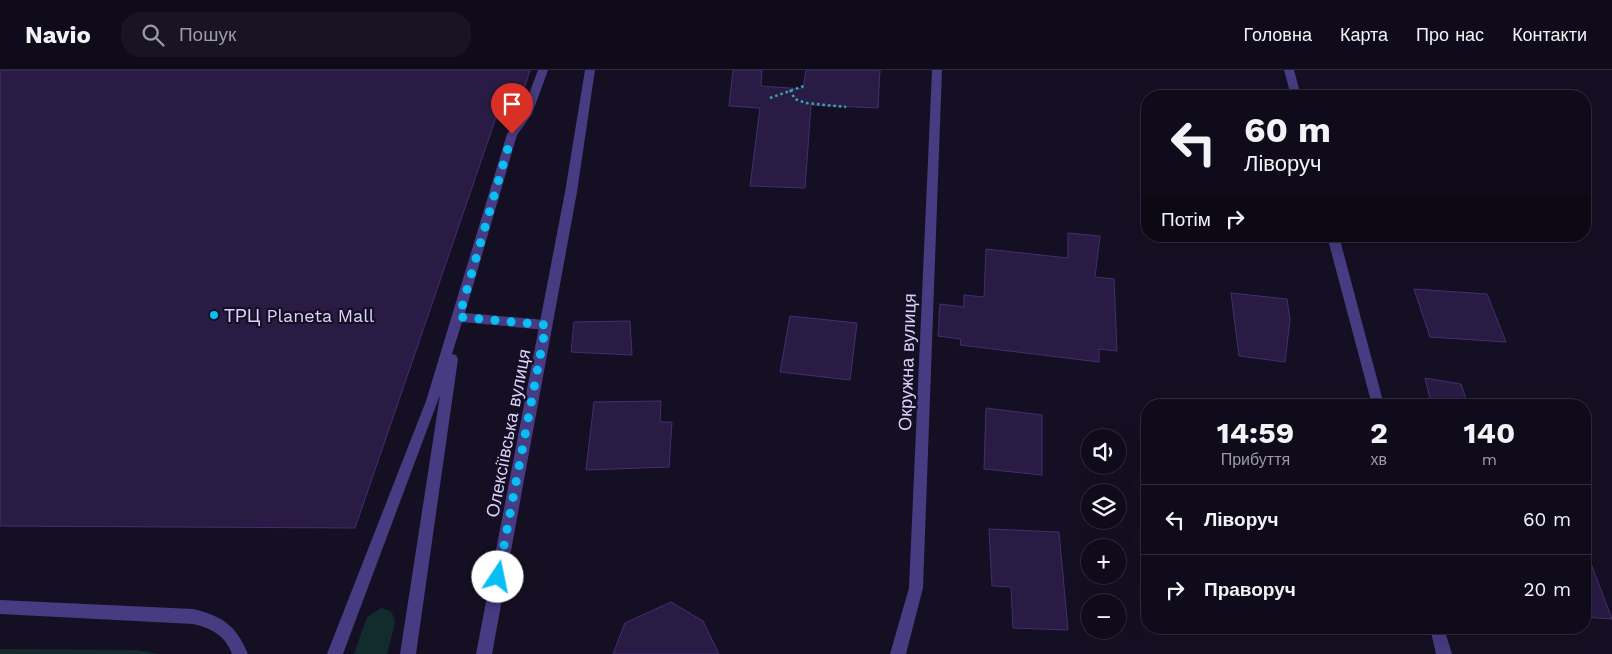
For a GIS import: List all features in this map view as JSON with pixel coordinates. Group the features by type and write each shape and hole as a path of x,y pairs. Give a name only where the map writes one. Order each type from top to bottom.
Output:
{"street":[{"path":"335,654 432,401 459,317 512,134 527,114 543,70"},
{"name":"Олексіївська вулиця","path":"484,654 571,192 590,70"},
{"name":"Окружна вулиця","path":"898,654 916,588 937,70"},
{"path":"1289,70 1294,90"},
{"path":"1335,242 1376,399"},
{"path":"459,317 546,325"},
{"path":"408,654 459,317"},
{"path":"0,607 183,615 202,618 218,624 229,633 237,645 240,654"},
{"path":"1439,634 1444,654"}],"path":[{"path":"770,98 804,86"},
{"path":"790,90 795,100 846,107"}],"green space":[{"path":"381,608 391,611 395,620 387,654 354,654 367,617"},
{"path":"0,649 138,650 159,654 0,654"}],"building":[{"name":"ТРЦ Planeta Mall","path":"0,70 530,70 519,105 501,103 355,528 0,526"},
{"path":"733,70 762,70 761,86 803,89 806,70 880,70 878,108 811,105 805,188 750,186 760,108 729,106"},
{"path":"1068,233 1100,236 1095,277 1114,279 1117,351 1099,349 1099,362 960,345 961,339 938,336 940,304 964,307 964,295 984,297 986,249 1068,258"},
{"path":"1414,289 1487,294 1506,342 1430,337"},
{"path":"1231,293 1287,299 1290,320 1285,362 1239,356"},
{"path":"790,316 857,323 850,380 780,372"},
{"path":"630,321 632,355 571,352 574,322"},
{"path":"1425,378 1461,384 1466,399 1430,399"},
{"path":"661,401 660,422 672,422 669,467 586,470 594,402"},
{"path":"986,408 1042,415 1042,475 984,469"},
{"path":"989,529 1059,532 1068,630 1013,628 1011,587 992,586"},
{"path":"1591,564 1612,619 1591,617"},
{"path":"671,602 703,621 719,654 613,654 625,623"}],"place":[{"name":"ТРЦ Planeta Mall","path":"214,315"}],"route":[{"path":"498,577 546,325 459,317 512,134"}]}
